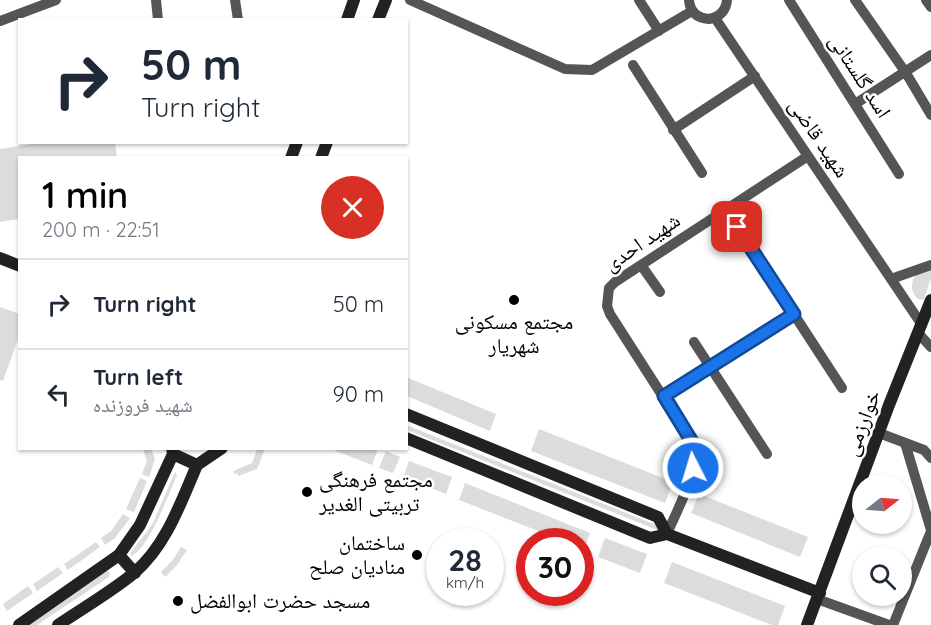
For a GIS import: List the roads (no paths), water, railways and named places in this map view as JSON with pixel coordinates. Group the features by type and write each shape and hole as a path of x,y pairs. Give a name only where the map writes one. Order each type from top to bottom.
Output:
{"street":[{"path":"0,21 56,0"},
{"path":"156,0 158,18"},
{"path":"235,0 238,18"},
{"path":"348,18 354,0"},
{"path":"379,18 386,0"},
{"path":"410,0 565,69 592,70 659,31 691,6 703,18 715,18 725,9 727,0"},
{"path":"639,0 659,31"},
{"name":"اسد گلستانی","path":"789,0 899,174"},
{"path":"855,0 906,73 931,115"},
{"path":"926,0 931,7"},
{"name":"شهید قاضی","path":"715,18 891,279 931,347"},
{"path":"855,104 931,55"},
{"path":"633,65 702,174"},
{"path":"673,130 754,76"},
{"name":"شهید احدی","path":"667,534 697,453 664,396 610,314 607,306 609,288 808,156"},
{"path":"726,210 842,388"},
{"path":"0,258 18,265"},
{"path":"641,265 660,292"},
{"path":"891,279 931,266"},
{"name":"خوارزمی","path":"807,625 931,300"},
{"path":"664,396 794,314"},
{"path":"694,342 767,454"},
{"path":"408,415 658,517 667,534"},
{"path":"879,433 924,450 931,458"},
{"path":"408,439 650,538 667,534 891,625 931,531 905,443"},
{"path":"58,625 135,573 160,542 174,518 197,465 219,450"},
{"path":"19,625 119,555 140,525 172,451 197,465"},
{"path":"119,555 135,573"}],"place":[{"name":"مجتمع مسکونی شهریار","path":"514,300"},
{"name":"مجتمع فرهنگی تربیتی الغدیر","path":"307,492"},
{"name":"ساختمان منادیان صلح","path":"417,555"},
{"name":"مسجد حضرت ابوالفضل","path":"178,601"}]}
